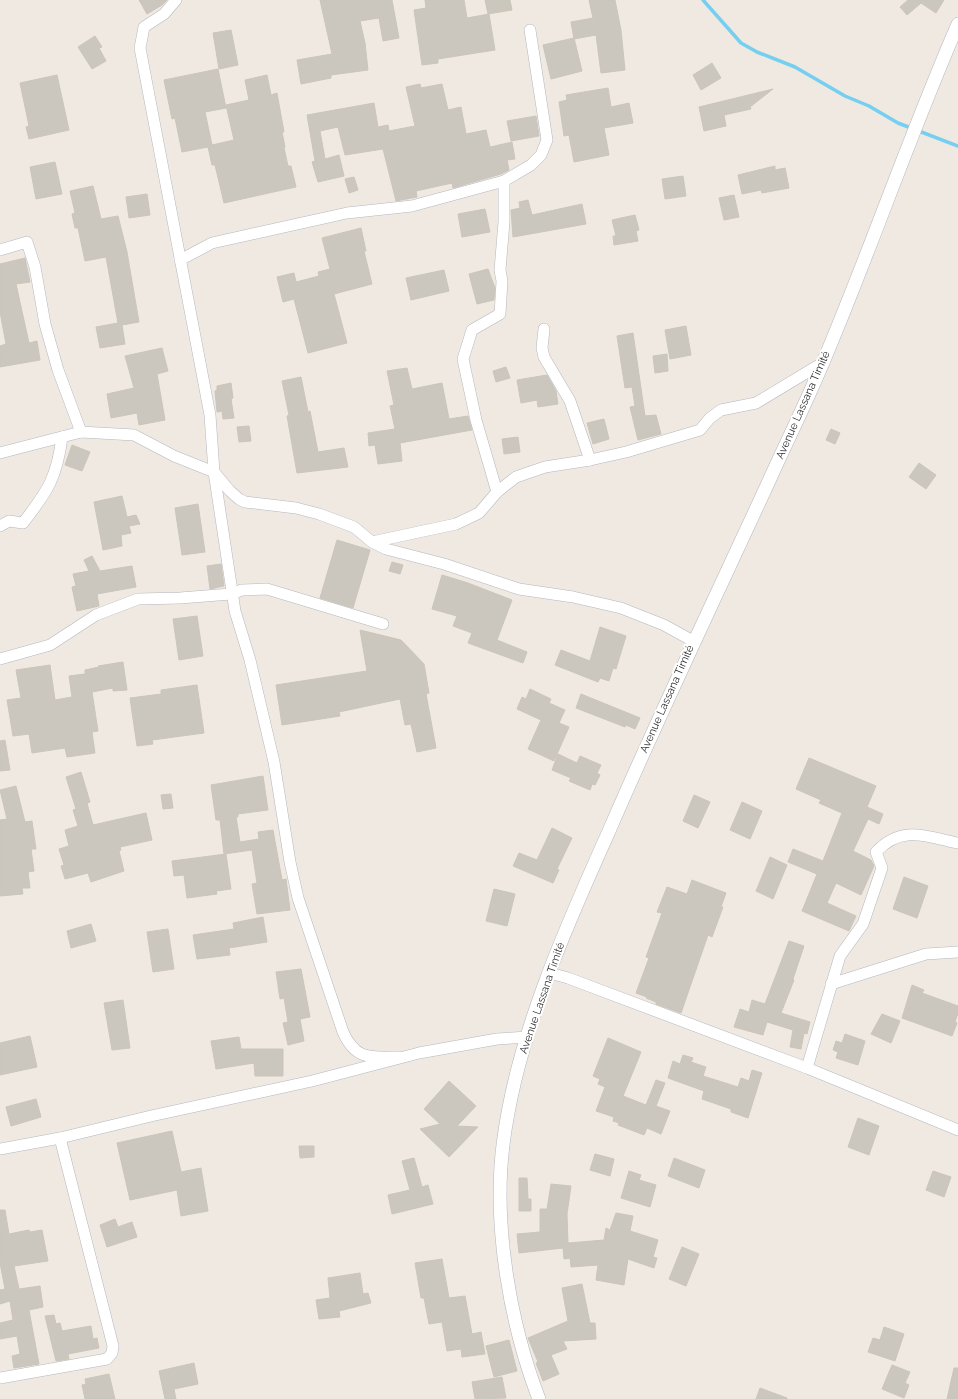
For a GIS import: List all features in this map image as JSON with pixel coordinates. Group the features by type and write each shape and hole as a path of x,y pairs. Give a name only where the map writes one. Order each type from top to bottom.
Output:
{"street":[{"path":"176,0 164,14 144,27 140,48 210,415 214,472 224,531 231,594 250,660 274,762 290,862 298,898 343,1032 348,1044 355,1052 378,1057 400,1057"},
{"name":"Avenue Lassana Timité","path":"539,1399 528,1371 510,1295 500,1204 503,1143 514,1086 528,1037 572,915 693,641 824,362 911,138 958,24"},
{"path":"180,260 212,243 347,213 412,206 504,181 536,160 541,155 547,140 530,30"},
{"path":"497,492 476,420 463,359 472,330 500,314 502,281 500,270 504,222 504,181"},
{"path":"0,250 27,242 35,267 44,324 58,370 81,432"},
{"path":"544,329 542,348 544,357 570,401 590,460"},
{"path":"372,542 456,524 479,513 497,492 516,477 545,467 590,460 626,452 700,430 710,418 721,410 756,402 824,362"},
{"path":"0,453 81,432 134,434 174,456 214,472 239,499 250,503 296,508 346,523 363,533 372,542 386,549 444,564 519,589 573,597 621,608 664,625 693,641"},
{"path":"0,526 9,521 23,523 39,503 50,485 59,463 62,437"},
{"path":"0,659 50,645 96,615 138,599 180,598 231,594 242,590 267,589 330,610 383,624"},
{"path":"807,1068 840,956 863,924 882,868 876,852 890,840 906,834 921,835 957,843"},
{"path":"831,984 926,954 958,952"},
{"path":"550,973 568,978 807,1068 958,1130"},
{"path":"0,1149 60,1138 150,1116 312,1081 400,1057 490,1040 528,1037"},
{"path":"0,1378 107,1359 112,1353 114,1346 60,1138"}],"building":[{"path":"139,0 167,0 162,5 147,14"},
{"path":"320,0 392,0 399,38 383,41 379,18 360,21 365,43 368,70 331,75 331,78 301,84 297,60 332,54"},
{"path":"425,0 464,0 467,18 489,14 495,50 438,59 438,63 422,65 414,10 426,8"},
{"path":"485,0 510,0 512,10 488,14"},
{"path":"589,0 615,0 621,30 625,70 601,73 596,35 574,39 571,22 593,18"},
{"path":"908,0 944,0 936,13 921,3 907,15 900,7"},
{"path":"231,30 238,65 219,69 213,33"},
{"path":"95,36 102,47 99,48 106,61 92,69 78,47"},
{"path":"574,38 582,71 551,79 543,45"},
{"path":"712,63 721,78 701,90 693,75"},
{"path":"218,69 226,108 205,112 212,145 234,140 226,105 249,100 245,80 267,75 271,95 277,93 284,132 282,132 284,148 288,166 291,166 296,187 224,203 215,165 212,165 208,147 182,152 175,118 172,119 164,80"},
{"path":"57,75 69,130 29,139 26,127 29,126 20,83"},
{"path":"420,84 421,88 442,84 448,110 461,107 466,134 486,130 490,147 512,142 515,159 507,160 509,170 501,174 453,188 452,183 416,191 417,197 396,201 383,149 345,155 338,127 320,131 325,159 339,155 344,176 318,182 312,162 315,161 307,115 374,103 378,127 388,125 389,131 415,126 406,87"},
{"path":"608,88 611,107 629,103 633,123 604,128 609,155 574,162 569,135 564,136 559,102 567,100 566,95"},
{"path":"773,89 750,107 751,109 724,115 726,126 704,131 699,107"},
{"path":"536,116 539,136 511,141 507,121"},
{"path":"55,162 62,194 36,199 30,167"},
{"path":"775,166 775,170 785,168 789,188 762,193 761,190 742,194 738,175"},
{"path":"683,176 686,196 665,199 662,179"},
{"path":"354,177 358,190 349,193 345,179"},
{"path":"93,186 101,219 118,216 127,252 139,322 122,325 125,344 100,348 96,327 118,323 106,257 85,261 78,228 75,228 72,214 75,213 70,191"},
{"path":"147,194 150,215 129,218 126,197"},
{"path":"734,195 739,217 724,220 719,198"},
{"path":"528,200 532,215 582,204 586,224 513,237 511,210 520,208 519,202"},
{"path":"485,209 490,232 462,237 458,214"},
{"path":"635,215 639,230 636,231 638,241 614,245 613,236 616,236 612,220"},
{"path":"361,228 366,251 364,251 372,284 334,294 347,343 308,353 294,299 283,302 277,277 294,273 296,282 319,276 318,272 330,269 322,238"},
{"path":"25,258 30,282 16,284 29,343 37,341 40,360 0,367 0,346 6,344 0,312 0,264"},
{"path":"488,269 495,288 494,300 477,304 469,274"},
{"path":"444,270 449,291 411,300 406,278"},
{"path":"686,326 691,355 670,359 665,330"},
{"path":"633,333 645,416 656,415 661,434 638,440 630,407 635,406 632,387 625,388 617,336"},
{"path":"162,348 168,371 157,374 165,420 139,425 137,413 111,418 107,394 134,388 125,356"},
{"path":"667,354 668,371 655,373 653,356"},
{"path":"506,367 510,378 496,382 493,371"},
{"path":"407,368 412,389 442,383 449,419 468,416 472,430 400,443 402,461 378,464 375,445 369,446 368,433 395,429 390,406 394,405 387,371"},
{"path":"547,375 556,391 558,404 538,407 537,400 521,403 517,380"},
{"path":"301,377 308,412 310,411 318,452 344,448 348,467 297,473 287,416 289,415 282,381"},
{"path":"231,383 233,398 231,399 234,418 223,419 222,411 217,412 215,391 217,390 217,386"},
{"path":"604,419 609,439 593,444 587,423"},
{"path":"249,426 251,441 239,442 237,427"},
{"path":"831,429 840,433 835,444 826,440"},
{"path":"518,437 520,452 504,454 502,439"},
{"path":"72,445 90,452 82,471 65,465"},
{"path":"919,463 936,475 926,489 909,477"},
{"path":"122,496 127,517 136,515 140,524 129,526 131,533 121,535 122,546 103,550 94,502"},
{"path":"198,504 205,552 182,555 175,508"},
{"path":"337,540 370,550 353,608 320,598"},
{"path":"92,556 100,571 132,566 136,587 97,594 99,606 77,611 72,587 76,586 73,574 89,571 84,560"},
{"path":"392,562 403,565 400,574 389,571"},
{"path":"221,564 224,586 210,589 207,566"},
{"path":"442,575 468,583 512,600 497,640 527,652 523,663 468,643 472,633 453,626 457,616 432,609"},
{"path":"197,616 203,656 179,660 173,619"},
{"path":"600,627 626,636 616,669 613,668 609,681 600,678 598,682 555,665 561,650 590,661"},
{"path":"360,630 401,640 424,664 429,693 426,694 436,748 417,752 411,724 405,725 400,699 339,712 340,716 282,725 276,685 367,671"},
{"path":"123,662 127,690 113,691 113,688 92,692 98,731 92,732 95,753 67,757 65,748 32,753 29,734 13,736 7,700 21,698 16,670 50,665 55,700 72,697 69,676 85,674 85,670 99,667 98,666"},
{"path":"197,685 204,733 152,740 153,744 137,746 130,698 161,694 161,690"},
{"path":"530,689 551,699 549,703 565,710 559,723 569,727 554,761 528,749 541,720 517,709 522,697 526,699"},
{"path":"581,694 640,718 635,729 626,725 625,727 576,708"},
{"path":"5,740 10,770 0,771 0,741"},
{"path":"558,754 577,763 580,756 601,765 597,773 600,775 595,785 592,784 590,790 569,781 571,778 552,770"},
{"path":"809,758 876,786 867,807 883,814 879,824 868,819 853,851 871,860 874,866 861,895 836,883 827,903 856,916 849,931 802,911 817,874 788,862 793,849 823,861 842,813 819,803 821,800 796,789"},
{"path":"81,772 90,802 87,803 93,825 146,813 152,840 120,847 121,850 119,851 124,871 91,882 88,873 65,879 61,866 64,865 59,849 69,846 65,830 78,826 73,810 76,809 66,777"},
{"path":"263,776 268,810 238,814 238,817 236,817 240,842 259,839 258,832 273,830 282,880 286,879 290,910 257,914 252,884 257,883 252,850 224,854 220,820 216,820 211,785"},
{"path":"16,786 25,822 32,821 36,849 31,849 34,871 28,872 30,888 22,888 23,894 0,896 0,820 7,819 0,790"},
{"path":"171,794 173,808 163,809 161,795"},
{"path":"694,795 710,802 698,828 683,821"},
{"path":"742,802 762,811 750,839 730,830"},
{"path":"552,828 572,838 557,869 559,870 553,883 513,866 519,853 537,860"},
{"path":"226,854 231,889 216,891 217,894 187,898 184,875 174,876 172,861"},
{"path":"770,857 787,865 773,899 756,891"},
{"path":"904,877 928,886 917,918 893,909"},
{"path":"692,880 726,893 721,907 723,907 712,937 708,935 681,1013 656,1004 656,1002 646,998 647,997 636,993 649,958 646,957 662,913 657,912 667,887 687,894"},
{"path":"494,889 515,894 507,926 486,921"},
{"path":"263,917 267,942 229,948 230,955 197,959 193,935 234,929 233,923"},
{"path":"91,924 96,941 71,948 67,931"},
{"path":"168,929 174,969 153,972 147,932"},
{"path":"789,941 804,946 793,979 794,980 781,1013 810,1022 807,1034 804,1033 801,1049 790,1047 793,1030 767,1022 763,1035 734,1027 740,1009 749,1012 752,1000 765,1004"},
{"path":"301,969 310,1017 300,1019 304,1041 288,1045 283,1023 288,1022 284,998 280,999 276,972"},
{"path":"912,985 924,990 922,993 958,1006 958,1013 955,1022 957,1023 952,1036 902,1018"},
{"path":"123,1000 130,1048 112,1050 104,1003"},
{"path":"882,1014 900,1021 891,1043 871,1034"},
{"path":"845,1034 865,1041 858,1065 836,1058 838,1052 833,1050 836,1041 842,1043"},
{"path":"30,1036 37,1067 0,1075 0,1043"},
{"path":"239,1037 241,1049 283,1049 283,1076 255,1076 254,1063 216,1069 211,1041"},
{"path":"608,1038 641,1052 623,1096 646,1105 656,1080 665,1083 656,1106 670,1111 661,1134 647,1128 644,1135 618,1125 619,1123 613,1121 614,1117 596,1111 605,1087 598,1084 600,1079 593,1076"},
{"path":"683,1055 693,1058 691,1062 706,1067 703,1076 738,1087 741,1078 749,1081 752,1070 762,1073 748,1118 731,1112 731,1109 702,1099 704,1091 668,1078 673,1061 680,1064"},
{"path":"449,1081 476,1106 457,1126 478,1127 449,1157 420,1129 440,1124 424,1109"},
{"path":"36,1099 41,1117 11,1126 6,1107"},
{"path":"858,1118 879,1126 869,1155 848,1147"},
{"path":"172,1131 181,1172 201,1168 208,1211 181,1216 177,1190 130,1200 117,1143"},
{"path":"299,1146 314,1146 314,1157 300,1158"},
{"path":"595,1154 614,1159 610,1176 590,1170"},
{"path":"414,1158 422,1187 428,1185 433,1204 392,1214 388,1195 410,1190 402,1161"},
{"path":"674,1158 705,1170 699,1188 668,1176"},
{"path":"629,1171 641,1175 639,1180 656,1185 650,1207 621,1198"},
{"path":"933,1171 951,1177 944,1197 926,1190"},
{"path":"519,1178 527,1178 528,1199 531,1199 531,1211 519,1211"},
{"path":"551,1184 571,1186 567,1214 568,1243 604,1240 606,1228 610,1230 616,1213 633,1216 630,1231 658,1240 653,1257 657,1258 654,1268 628,1259 624,1285 596,1280 598,1265 571,1267 570,1258 564,1259 563,1248 519,1253 517,1234 540,1232 540,1209 547,1209"},
{"path":"0,1210 5,1210 9,1234 29,1230 30,1232 42,1230 48,1261 14,1266 19,1289 40,1286 43,1307 29,1310 39,1364 14,1368 12,1356 20,1354 17,1336 0,1339 0,1323 13,1320 10,1301 0,1304 0,1290 5,1289 0,1263"},
{"path":"115,1219 118,1227 132,1222 137,1237 107,1247 100,1225"},
{"path":"682,1247 699,1254 686,1286 669,1279"},
{"path":"442,1259 449,1298 465,1296 472,1334 481,1332 485,1354 462,1357 461,1349 447,1351 442,1322 429,1324 424,1298 421,1298 415,1263"},
{"path":"360,1273 363,1294 368,1293 371,1303 339,1311 340,1317 319,1319 316,1300 330,1298 328,1278"},
{"path":"582,1284 590,1323 595,1323 596,1339 563,1341 567,1349 551,1355 559,1374 543,1381 536,1363 538,1362 528,1338 568,1321 562,1288"},
{"path":"54,1315 56,1324 60,1323 62,1331 91,1326 93,1339 97,1338 99,1348 68,1354 69,1359 56,1361 45,1316"},
{"path":"884,1327 904,1334 895,1361 868,1352 873,1338 880,1340"},
{"path":"509,1340 517,1371 494,1377 486,1346"},
{"path":"194,1363 198,1384 174,1389 176,1399 165,1399 159,1371"},
{"path":"892,1365 910,1372 905,1383 909,1385 904,1398 882,1389"},
{"path":"954,1368 958,1368 958,1399 947,1399"},
{"path":"109,1374 115,1399 85,1399 82,1385 86,1384 85,1379"},
{"path":"502,1377 506,1398 475,1399 472,1382"},
{"path":"760,1388 787,1398 787,1399 756,1399"}],"waterway":[{"path":"703,0 741,43 757,52 795,67 845,96 869,106 898,123 958,146"}]}
